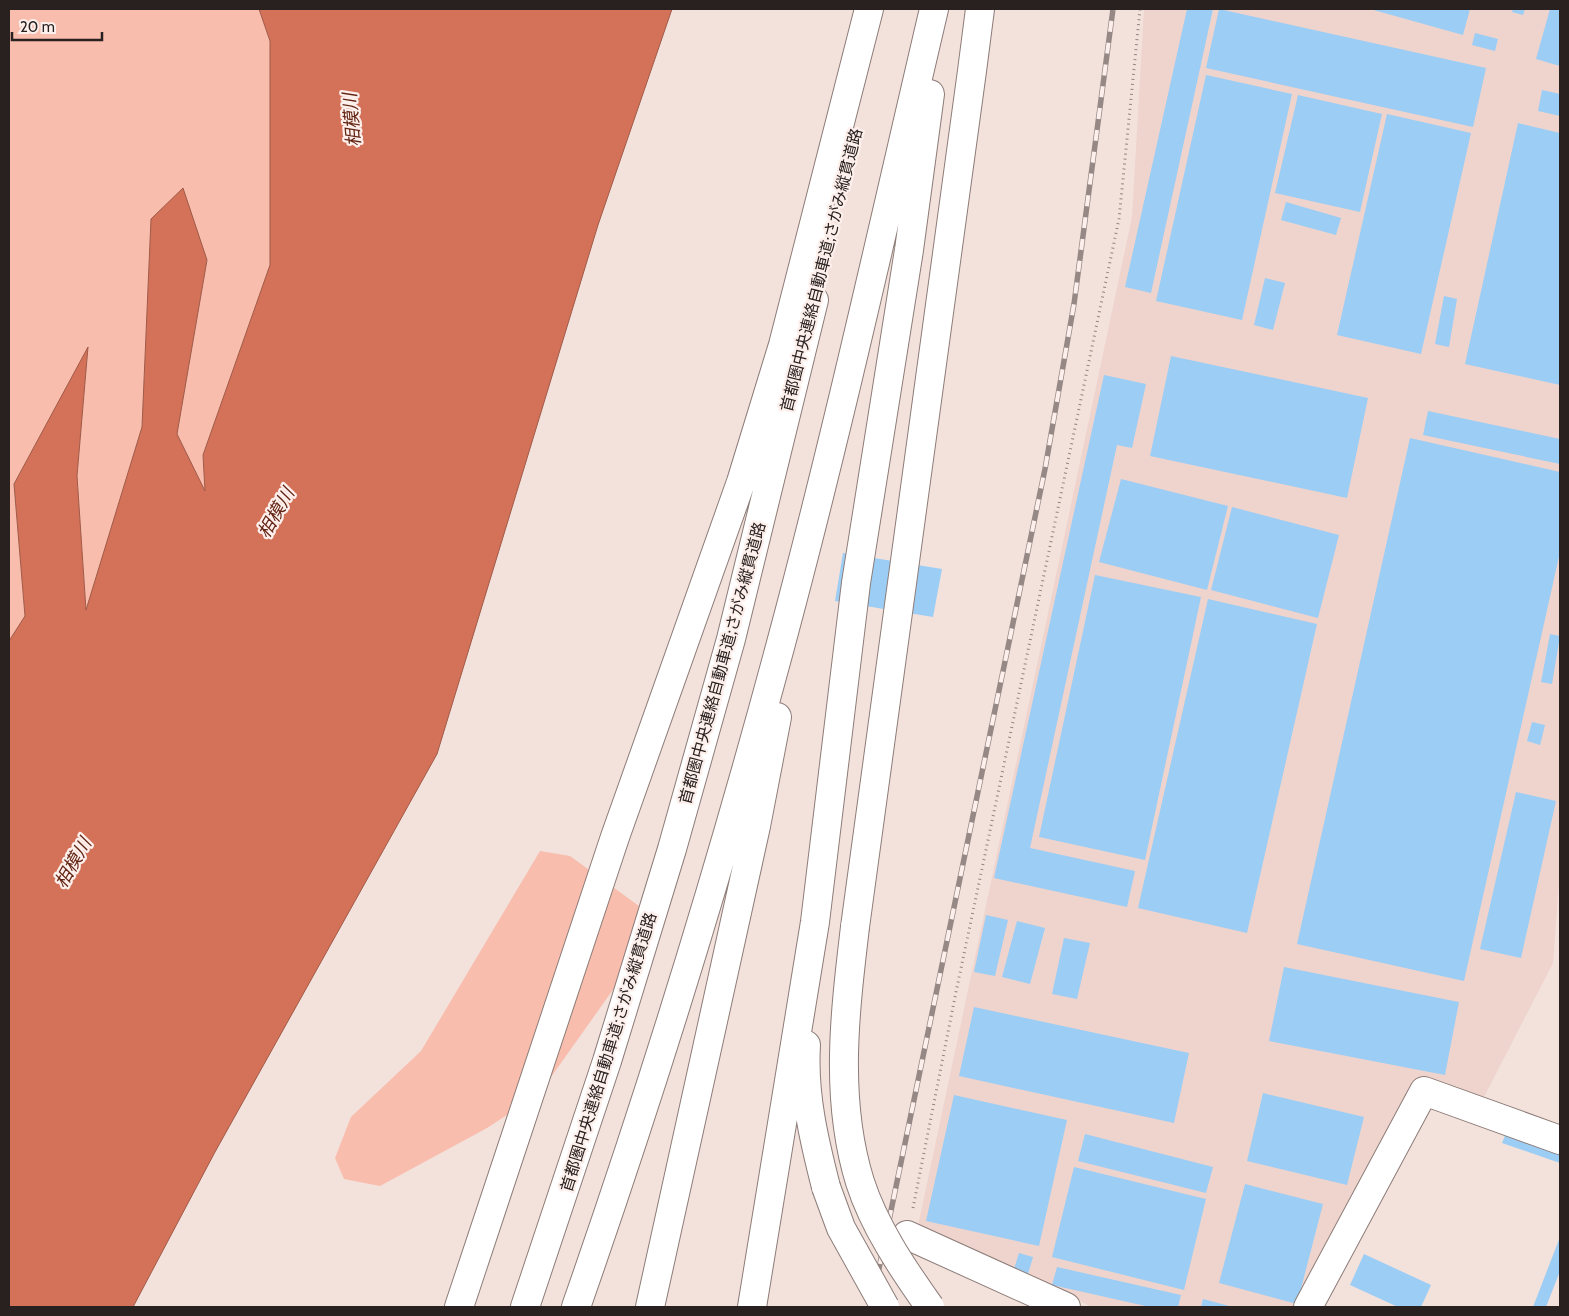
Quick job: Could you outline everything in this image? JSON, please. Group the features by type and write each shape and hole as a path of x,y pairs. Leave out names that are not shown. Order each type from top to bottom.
{"main road":[{"path":"459,1307 615,837 741,482 783,344 870,9"},
{"name":"首都圏中央連絡自動車道;さがみ縦貫道路","path":"525,1307 607,1060 669,858 731,638 884,9"},
{"path":"576,1307 653,1078 719,862 780,646 823,478 934,9"},
{"path":"752,1307 815,922 856,583 908,250 941,9"},
{"path":"930,1307 879,1226 860,1183 850,1146 844,1103 843,1057 845,1010 888,675 949,250 980,9"},
{"path":"650,1307 756,826 823,478"},
{"path":"815,922 806,1054 812,1133 826,1187 841,1228 885,1307"},
{"path":"1308,1307 1424,1091 1560,1140"},
{"path":"907,1235 1066,1307"}],"path":[{"path":"907,1235 958,982 1119,219 1140,9"}],"shaded area":[{"path":"9,9 259,9 270,41 270,265 203,455 205,492 177,434 207,260 151,219 142,427 86,611 77,476 88,349 14,484 25,616 9,641"},
{"path":"1144,9 1560,9 1560,870 1553,963 1483,1099 1414,1079 1296,1307 1092,1307 918,1226 1132,217"},
{"path":"540,851 570,856 661,922 539,1094 487,1128 380,1186 344,1179 335,1158 351,1117 421,1051"}],"water":[{"name":"相模川","path":"259,9 672,9 598,225 437,754 215,1152 133,1307 9,1307 9,641 25,616 14,484 88,347 77,476 86,610 142,427 151,219 183,188 207,260 177,434 205,491 203,455 270,265 270,41"}],"building":[{"path":"1187,9 1213,9 1151,293 1125,287"},
{"path":"1219,9 1486,68 1473,127 1206,68"},
{"path":"1370,9 1470,9 1463,35"},
{"path":"1513,9 1525,9 1523,15 1512,12"},
{"path":"1550,9 1560,9 1560,66 1536,59"},
{"path":"1475,33 1498,39 1495,51 1472,45"},
{"path":"1206,75 1292,94 1242,320 1156,301"},
{"path":"1542,90 1560,94 1560,116 1538,111"},
{"path":"1298,95 1382,114 1360,212 1275,193"},
{"path":"1387,114 1471,133 1421,354 1337,335"},
{"path":"1518,123 1560,133 1560,385 1465,364"},
{"path":"1286,202 1341,218 1336,235 1281,220"},
{"path":"1265,278 1285,283 1273,330 1254,325"},
{"path":"1444,296 1457,299 1449,347 1435,344"},
{"path":"1171,356 1368,398 1347,498 1150,456"},
{"path":"1104,375 1146,384 1132,448 1117,445 1030,848 1135,871 1127,907 994,878"},
{"path":"1428,411 1560,439 1560,464 1423,435"},
{"path":"1410,438 1560,472 1560,552 1464,981 1297,944"},
{"path":"1121,479 1228,506 1207,590 1099,562"},
{"path":"1232,507 1339,535 1318,618 1211,590"},
{"path":"843,553 942,569 933,617 835,601"},
{"path":"1095,575 1201,597 1145,860 1039,837"},
{"path":"1208,599 1317,624 1247,933 1138,908"},
{"path":"1550,634 1560,636 1552,684 1541,682"},
{"path":"1532,722 1545,725 1540,745 1527,741"},
{"path":"1516,792 1556,801 1521,958 1480,949"},
{"path":"986,915 1008,920 995,976 974,972"},
{"path":"1017,921 1045,928 1030,984 1002,977"},
{"path":"1064,938 1090,943 1077,999 1052,994"},
{"path":"1284,967 1459,1002 1445,1075 1269,1041"},
{"path":"974,1007 1189,1053 1174,1123 959,1076"},
{"path":"1263,1093 1364,1117 1347,1185 1247,1161"},
{"path":"954,1095 1067,1120 1039,1246 926,1221"},
{"path":"1506,1133 1560,1152 1560,1163 1502,1143"},
{"path":"1085,1134 1213,1167 1206,1193 1078,1161"},
{"path":"1074,1167 1206,1199 1184,1290 1052,1257"},
{"path":"1245,1184 1323,1204 1297,1304 1219,1283"},
{"path":"1560,1237 1560,1271 1546,1307 1533,1307"},
{"path":"1019,1253 1033,1257 1028,1274 1014,1269"},
{"path":"1364,1254 1431,1285 1421,1307 1398,1307 1350,1285"},
{"path":"1057,1267 1181,1295 1178,1307 1150,1307 1052,1285"},
{"path":"1203,1299 1233,1307 1201,1307"}],"railway":[{"path":"871,1307 1045,469 1074,304 1113,9"}]}
